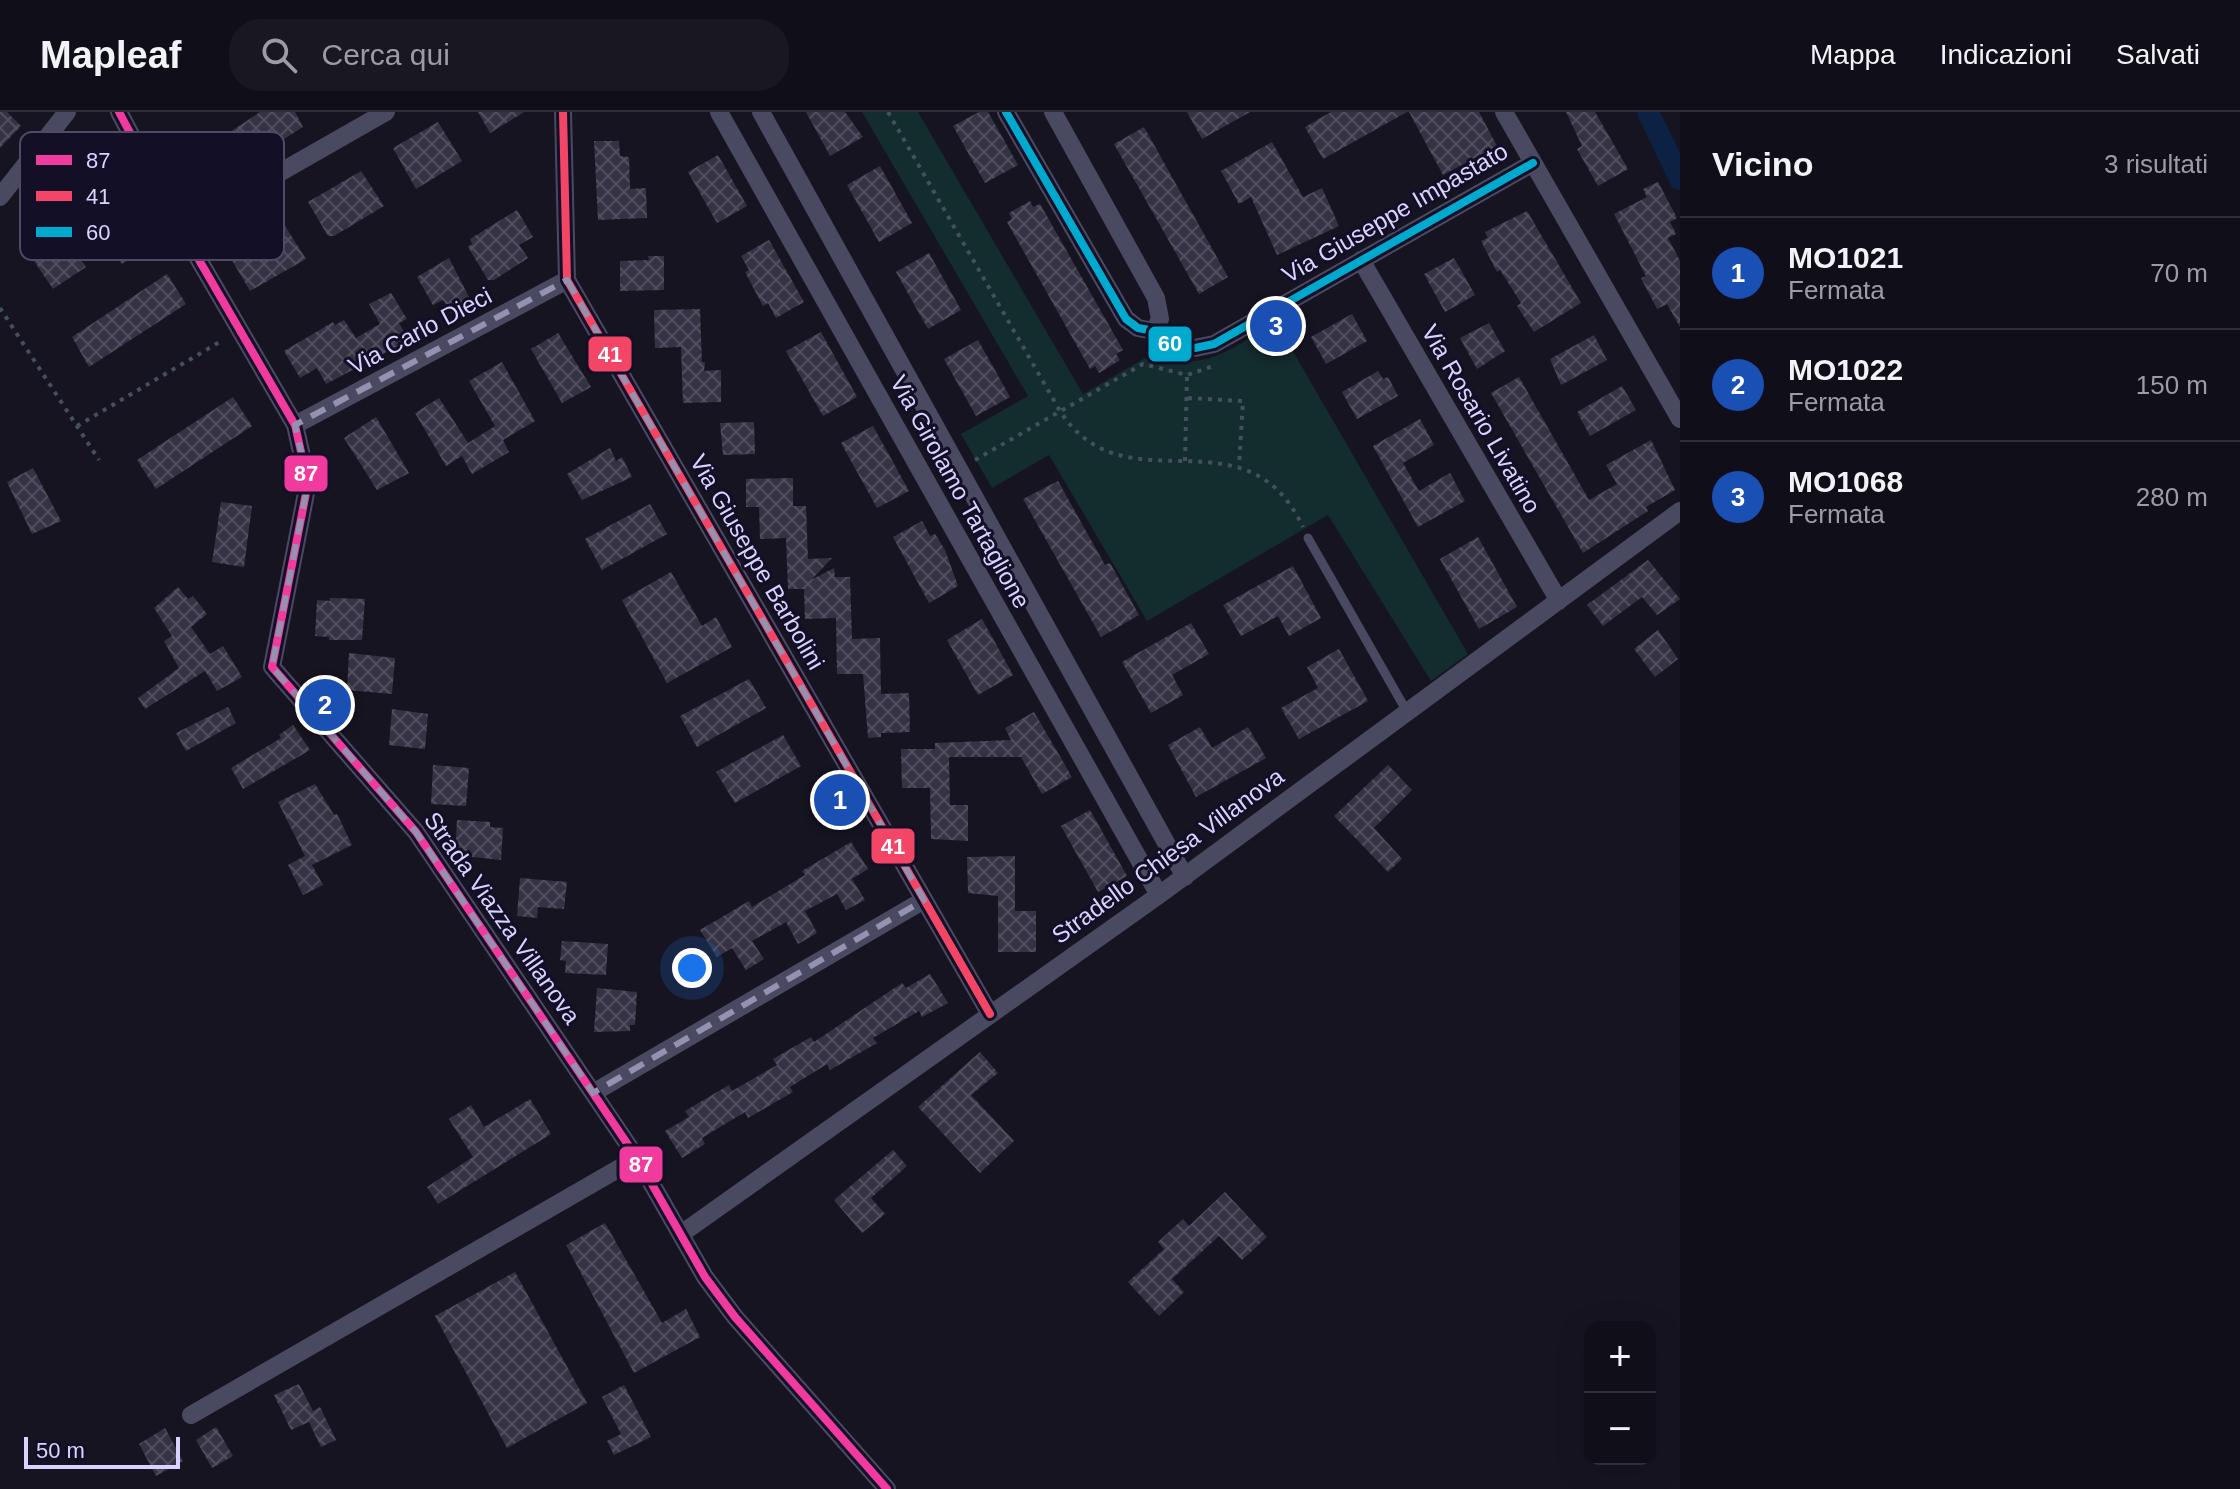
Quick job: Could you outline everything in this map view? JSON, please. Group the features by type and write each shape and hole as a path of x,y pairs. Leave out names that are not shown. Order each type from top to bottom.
{"street":[{"path":"51,132 67,112"},
{"name":"Strada Viazza Villanova","path":"119,112 130,132"},
{"path":"284,170 386,112"},
{"name":"Via Giuseppe Barbolini","path":"563,112 567,280 990,1014"},
{"name":"Via Girolamo Tartaglione","path":"719,112 1159,895"},
{"name":"Via Girolamo Tartaglione","path":"761,112 1185,877"},
{"name":"Via Giuseppe Impastato","path":"1006,112 1126,319 1138,328 1154,331 1172,345 1195,348 1214,344 1533,163"},
{"path":"1053,112 1156,298 1160,319 1154,331"},
{"path":"1504,112 1680,419"},
{"path":"0,197 20,172"},
{"name":"Strada Viazza Villanova","path":"199,260 295,425 308,483 272,667 416,832 637,1158 705,1277 735,1317 887,1489"},
{"name":"Via Rosario Livatino","path":"1361,260 1559,601"},
{"name":"Via Carlo Dieci","path":"295,425 567,280"},
{"name":"Stradello Chiesa Villanova","path":"681,1234 843,1123 990,1014 1185,877 1406,710 1680,511"},
{"path":"593,1093 924,900"},
{"path":"191,1415 637,1158"}],"lane":[{"path":"1308,538 1406,710"}],"path":[{"path":"888,112 1060,411 1079,436 1123,457 1239,466 1262,475 1277,488 1308,538"},
{"path":"0,308 99,460"},
{"path":"77,426 240,330"},
{"path":"959,470 1143,364 1187,375 1217,363"},
{"path":"1185,461 1187,375"},
{"path":"1188,398 1243,401 1239,466"}],"highlighted area":[{"path":"567,280 924,900 593,1093 416,832 272,667 308,483 295,425"}],"green space":[{"path":"862,112 918,112 1083,394 1152,354 1187,362 1203,360 1231,349 1276,322 1468,654 1431,681 1328,515 1147,621 1049,455 992,488 961,434 1028,396"}],"building":[{"path":"0,112 7,112 21,126 0,148"},
{"path":"260,112 295,112 303,127 284,139 284,132 230,132"},
{"path":"478,112 524,112 490,133"},
{"path":"806,112 845,112 863,137 830,156"},
{"path":"979,112 988,112 1018,165 985,183 953,126"},
{"path":"1187,112 1250,112 1202,139"},
{"path":"1331,112 1407,112 1323,159 1305,127"},
{"path":"1409,112 1479,112 1497,146 1443,175"},
{"path":"1566,112 1595,112 1628,169 1598,186 1577,149 1582,146"},
{"path":"438,122 462,161 416,189 393,148"},
{"path":"1144,127 1228,277 1199,294 1114,144"},
{"path":"594,141 619,141 620,156 629,157 630,189 646,188 647,218 598,220"},
{"path":"1272,142 1303,197 1322,188 1339,226 1277,255 1251,197 1239,204 1221,171"},
{"path":"718,155 747,206 717,223 688,172"},
{"path":"880,166 912,223 879,242 847,185"},
{"path":"361,171 384,206 334,236 328,236 308,202"},
{"path":"1658,182 1677,218 1670,222 1676,234 1668,238 1680,261 1680,327 1667,304 1657,309 1641,278 1646,276 1614,214 1647,197 1643,189"},
{"path":"1030,201 1033,207 1040,204 1123,350 1116,354 1120,360 1099,373 1095,366 1090,369 1007,222 1012,219 1009,213"},
{"path":"517,210 533,237 519,245 528,258 494,280 488,280 468,247 472,244 470,239"},
{"path":"1527,211 1581,303 1534,332 1517,306 1521,303 1500,270 1497,272 1481,241 1488,238 1485,232"},
{"path":"284,224 306,259 250,291 232,260 284,260"},
{"path":"769,240 804,302 776,318 768,303 763,306 745,272 749,270 741,256"},
{"path":"929,253 961,310 928,329 896,272"},
{"path":"648,256 664,256 664,290 620,291 620,261 649,260"},
{"path":"449,258 471,301 451,313 443,300 433,305 417,277"},
{"path":"1454,258 1475,295 1445,312 1424,274"},
{"path":"81,260 86,267 53,289 34,261"},
{"path":"167,274 186,304 89,367 72,337"},
{"path":"391,293 407,319 399,323 409,340 326,384 317,368 300,378 284,351 333,322 335,325 344,320 356,338 380,324 369,304"},
{"path":"700,309 704,371 721,370 721,402 683,403 681,347 655,348 654,310"},
{"path":"1352,314 1367,341 1326,364 1311,337"},
{"path":"1489,323 1505,351 1477,369 1460,338"},
{"path":"821,332 857,397 823,416 786,351"},
{"path":"558,333 591,387 562,403 531,349"},
{"path":"1594,335 1607,360 1561,385 1550,359"},
{"path":"978,340 1010,397 976,416 944,359"},
{"path":"502,362 535,421 503,440 509,452 472,474 462,456 446,466 415,413 439,398 468,443 495,426 469,381"},
{"path":"1378,371 1383,379 1388,377 1398,396 1357,419 1342,392"},
{"path":"1519,377 1589,500 1617,484 1606,465 1651,440 1675,490 1583,553 1491,393"},
{"path":"1622,386 1636,410 1590,436 1577,412"},
{"path":"233,397 252,426 156,489 137,460"},
{"path":"376,417 409,473 377,490 344,438"},
{"path":"1420,419 1434,445 1403,463 1419,491 1450,473 1465,501 1418,527 1373,446"},
{"path":"754,422 755,454 723,455 720,423"},
{"path":"873,426 909,491 877,508 841,443"},
{"path":"610,448 616,461 622,457 632,477 582,500 567,474"},
{"path":"33,468 61,521 32,534 7,482"},
{"path":"793,478 793,506 806,506 808,559 832,558 811,580 834,568 836,588 835,577 850,577 852,639 880,638 881,694 909,693 910,732 881,733 881,737 868,738 863,674 837,674 836,618 805,619 804,589 788,589 786,538 760,539 759,507 746,507 746,479"},
{"path":"1058,481 1105,565 1110,563 1139,615 1101,637 1023,499"},
{"path":"221,502 252,506 244,567 212,562"},
{"path":"650,504 667,534 602,570 585,539"},
{"path":"922,521 930,536 935,534 945,550 958,586 929,603 893,537"},
{"path":"1478,537 1517,607 1479,629 1440,559"},
{"path":"1648,560 1680,599 1657,615 1642,597 1603,626 1587,605"},
{"path":"1293,566 1321,618 1289,636 1278,616 1241,636 1223,605"},
{"path":"671,572 702,626 716,617 732,647 667,683 622,600"},
{"path":"178,587 188,599 193,596 207,614 191,627 210,654 223,646 242,677 217,691 205,671 145,709 138,698 179,668 164,641 172,636 154,608"},
{"path":"330,598 365,599 362,640 329,640 329,637 315,636 317,600 330,601"},
{"path":"982,619 1013,675 978,695 947,640"},
{"path":"1191,623 1209,654 1172,675 1183,695 1151,713 1122,662"},
{"path":"1658,630 1678,659 1655,677 1634,649"},
{"path":"1339,649 1368,701 1299,739 1281,708 1318,688 1307,667"},
{"path":"349,653 395,658 392,694 347,690"},
{"path":"749,679 766,708 697,747 680,716"},
{"path":"228,707 236,723 186,751 176,733"},
{"path":"392,709 428,714 425,749 389,745"},
{"path":"1034,712 1072,777 1042,794 1021,757 949,757 950,805 968,805 968,841 931,839 930,788 902,788 901,749 935,749 935,743 1011,740 1005,728"},
{"path":"293,725 310,750 243,789 231,768 281,738 279,735"},
{"path":"1200,727 1212,748 1248,727 1266,758 1196,797 1168,745"},
{"path":"783,735 801,766 735,803 716,772"},
{"path":"433,765 469,768 466,806 431,804"},
{"path":"1388,765 1412,790 1374,828 1402,859 1388,872 1334,816"},
{"path":"315,784 334,815 337,814 352,845 312,865 323,885 303,895 288,865 305,856 278,802"},
{"path":"1090,810 1127,876 1098,892 1061,826"},
{"path":"457,820 490,822 490,827 503,828 501,860 455,855"},
{"path":"851,842 868,869 852,879 865,900 846,910 837,894 805,911 817,933 798,944 786,922 752,941 764,959 746,970 732,948 717,957 700,930 749,901 752,907 805,875 802,871"},
{"path":"1015,856 1015,911 1036,911 1036,952 998,952 998,896 968,893 967,857"},
{"path":"520,878 567,882 564,909 538,907 537,918 517,916"},
{"path":"562,941 608,944 606,975 565,973 566,961 560,960"},
{"path":"930,974 948,1003 922,1017 919,1011 873,1038 877,1043 830,1070 827,1064 790,1087 793,1092 748,1118 745,1112 702,1138 705,1144 682,1158 665,1131 689,1117 685,1111 729,1085 732,1091 777,1065 773,1059 811,1037 814,1042 902,983 906,988"},
{"path":"597,988 637,992 635,1025 630,1025 630,1031 594,1032"},
{"path":"980,1052 998,1073 971,1095 1014,1141 980,1173 918,1107"},
{"path":"530,1099 551,1134 438,1204 427,1187 473,1157 449,1119 471,1105 484,1127"},
{"path":"893,1150 907,1166 871,1198 885,1214 862,1233 834,1200"},
{"path":"1225,1192 1267,1237 1242,1260 1219,1236 1172,1279 1184,1292 1159,1316 1128,1282 1164,1249 1158,1242 1183,1219 1189,1226"},
{"path":"605,1223 662,1323 686,1309 700,1337 634,1373 566,1245"},
{"path":"515,1272 587,1403 507,1448 435,1316"},
{"path":"299,1384 313,1411 320,1407 336,1440 321,1447 309,1422 291,1430 274,1395"},
{"path":"624,1385 651,1437 614,1455 607,1441 621,1434 602,1397"},
{"path":"216,1427 233,1456 212,1468 196,1440"},
{"path":"165,1428 183,1461 156,1476 139,1444"}],"waterway":[{"path":"1648,112 1680,179"}],"transit line":[{"name":"87","path":"119,112 130,132"},
{"name":"41","path":"563,112 567,280 990,1014"},
{"name":"60","path":"1006,112 1126,319 1138,328 1154,331 1172,345 1195,348 1214,344 1533,163"},
{"name":"87","path":"199,260 295,425 308,483 272,667 416,832 637,1158 705,1277 735,1317 887,1489"}],"place":[{"name":"MO1068","path":"1276,326"},
{"name":"MO1022","path":"325,705"},
{"name":"MO1021","path":"840,800"}]}
